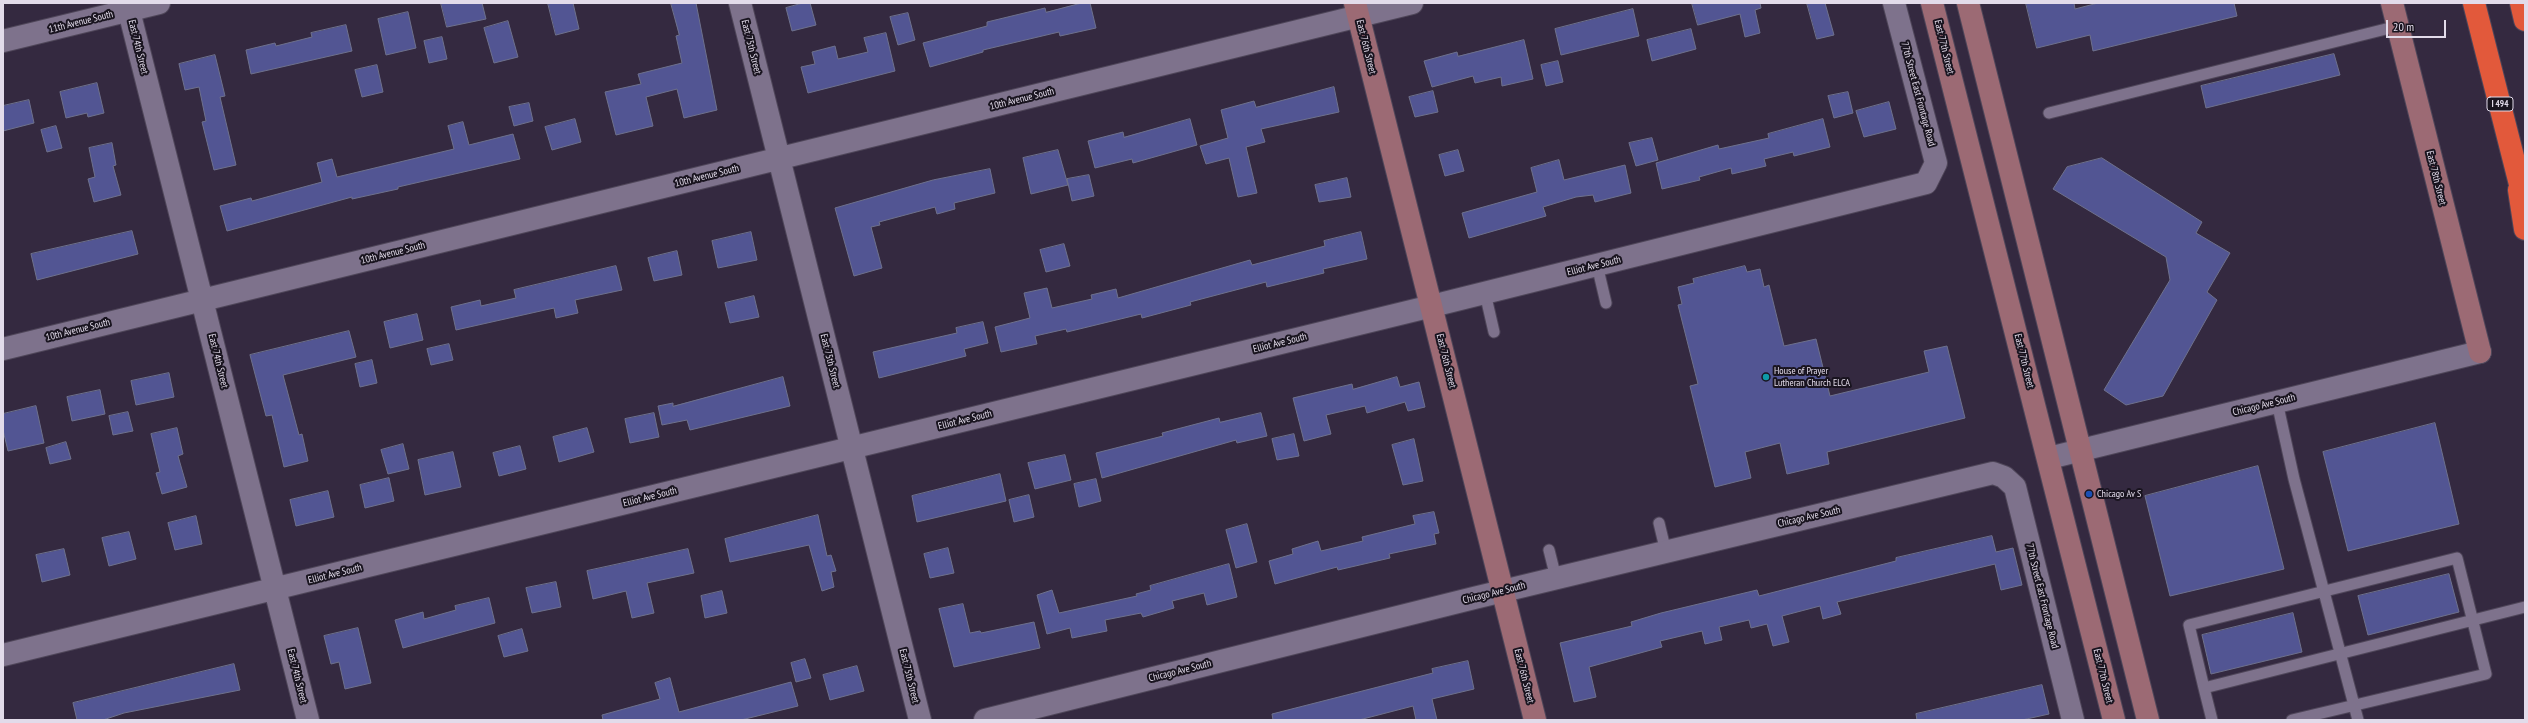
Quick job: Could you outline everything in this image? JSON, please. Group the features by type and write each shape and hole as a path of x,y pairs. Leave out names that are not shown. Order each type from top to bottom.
{"highway":[{"name":"I 494","path":"2474,3 2525,204"},
{"path":"2521,3 2525,20"},
{"path":"2517,171 2525,229"}],"street":[{"name":"11th Avenue South","path":"3,41 128,7 160,3"},
{"name":"East 75th Street","path":"740,3 920,720"},
{"name":"10th Avenue South","path":"3,349 778,158 1357,10 1412,3"},
{"name":"77th Street East Frontage Road","path":"1894,3 1936,163 1926,183"},
{"name":"East 77th Street","path":"1932,3 2049,458 2114,720"},
{"path":"1968,3 2148,720"},
{"name":"East 78th Street","path":"2392,3 2480,352"},
{"name":"East 74th Street","path":"128,7 308,720"},
{"name":"East 76th Street","path":"1357,10 1535,720"},
{"name":"Elliot Ave South","path":"3,655 1485,293 1926,183"},
{"name":"Chicago Ave South","path":"2049,458 2480,352"},
{"name":"Chicago Ave South","path":"985,720 1556,578 1993,473 2004,477"},
{"name":"77th Street East Frontage Road","path":"2004,477 2015,487 2073,720"}],"lane":[{"path":"2049,113 2398,26"},
{"path":"1597,265 1606,303"},
{"path":"1485,293 1494,332"},
{"path":"2277,402 2324,592 2358,720"},
{"path":"1659,523 1666,552"},
{"path":"1549,550 1556,578"},
{"path":"2212,720 2189,625 2457,558 2474,620 2486,674 2292,720"},
{"path":"2204,688 2525,607"}],"building":[{"path":"441,3 482,3 486,19 447,27"},
{"path":"548,3 573,3 579,29 556,35"},
{"path":"671,3 696,3 717,110 684,118 677,89 646,97 653,126 616,135 605,92 641,84 638,74 682,63 676,36 679,35"},
{"path":"803,3 810,3 816,25 792,31 786,8"},
{"path":"1082,3 1090,3 1096,28 1060,36 1059,32 983,50 983,52 930,67 923,43 987,26 987,22 1045,8 1046,12"},
{"path":"1692,3 1760,3 1761,8 1755,10 1760,33 1745,37 1740,14 1698,25"},
{"path":"1807,3 1825,3 1834,35 1817,39"},
{"path":"2026,3 2074,3 2075,9 2098,3 2234,3 2237,16 2093,51 2090,35 2037,48"},
{"path":"1633,9 1639,36 1561,55 1555,29"},
{"path":"408,12 416,48 386,55 378,19"},
{"path":"908,13 915,40 898,45 890,17"},
{"path":"508,21 518,57 494,63 484,28"},
{"path":"346,25 352,51 251,74 246,50 275,43 276,46 312,37 311,33"},
{"path":"1691,29 1696,49 1652,61 1647,40"},
{"path":"886,33 895,71 808,93 801,67 815,64 812,52 835,46 838,59 868,52 864,38"},
{"path":"442,37 447,59 429,63 424,41"},
{"path":"1524,40 1533,79 1502,86 1501,77 1475,83 1473,76 1432,87 1424,61 1457,52 1458,56"},
{"path":"2334,54 2340,75 2206,108 2201,86"},
{"path":"215,55 225,96 220,97 236,165 214,170 202,122 206,121 199,87 185,90 179,64"},
{"path":"1558,61 1563,82 1546,86 1541,65"},
{"path":"377,65 383,92 362,97 355,70"},
{"path":"97,83 104,113 88,117 87,113 66,118 60,92"},
{"path":"1334,87 1339,112 1261,129 1265,142 1246,147 1257,193 1238,197 1229,158 1206,164 1200,146 1228,138 1221,110 1254,101 1256,107"},
{"path":"1433,91 1438,112 1415,117 1409,97"},
{"path":"1848,92 1853,113 1834,118 1828,96"},
{"path":"29,100 34,123 3,131 3,106"},
{"path":"1889,102 1896,129 1864,137 1856,111"},
{"path":"529,103 533,121 514,126 509,107"},
{"path":"575,119 581,142 552,150 545,127"},
{"path":"1190,119 1197,145 1133,163 1132,159 1095,168 1088,141 1123,132 1124,137"},
{"path":"1823,119 1830,147 1794,156 1793,152 1764,159 1766,166 1732,174 1731,168 1699,177 1700,180 1662,189 1656,163 1718,145 1719,149 1769,138 1768,134"},
{"path":"463,122 469,145 513,134 520,159 398,187 398,189 352,199 352,197 227,231 220,206 251,198 252,201 322,182 317,163 332,159 337,177 454,149 448,126"},
{"path":"56,126 62,148 47,152 41,130"},
{"path":"1652,138 1658,160 1636,166 1629,143"},
{"path":"112,143 116,165 113,166 121,195 94,202 88,179 95,177 89,148"},
{"path":"1058,150 1068,185 1031,194 1023,158"},
{"path":"1458,150 1464,171 1445,176 1439,155"},
{"path":"2102,158 2202,222 2196,233 2230,253 2207,292 2217,300 2163,396 2126,405 2104,390 2170,280 2166,257 2053,189 2067,167"},
{"path":"1559,160 1564,180 1625,165 1631,193 1595,202 1593,195 1576,197 1543,207 1546,216 1469,238 1462,213 1537,192 1531,168"},
{"path":"990,169 995,193 954,203 955,209 937,214 935,207 879,222 880,225 871,227 882,268 854,276 835,208 933,180"},
{"path":"1089,175 1094,196 1072,201 1067,179"},
{"path":"1347,178 1351,197 1319,202 1315,185"},
{"path":"132,231 138,254 37,280 31,254"},
{"path":"751,232 757,260 718,268 712,241"},
{"path":"1361,232 1367,259 1323,269 1324,273 1267,287 1266,282 1190,302 1191,305 1142,318 1141,314 1067,332 1066,329 1035,336 1037,344 1001,352 995,327 1030,318 1024,293 1047,288 1052,308 1092,299 1091,295 1116,289 1118,298 1250,260 1252,265 1325,246 1324,241"},
{"path":"1064,244 1070,266 1046,272 1040,250"},
{"path":"677,251 682,275 654,281 648,258"},
{"path":"616,266 622,290 575,300 578,313 556,318 554,308 456,330 451,307 480,300 481,306 516,298 514,290"},
{"name":"House of Prayer Lutheran Church ELCA","path":"1745,266 1747,272 1760,269 1764,287 1769,285 1784,346 1816,339 1830,396 1929,372 1924,351 1947,346 1965,418 1827,452 1829,464 1787,474 1780,443 1745,452 1751,478 1715,487 1690,386 1698,384 1678,305 1682,304 1678,287 1694,283 1693,279"},
{"path":"754,296 759,317 730,323 725,303"},
{"path":"417,314 423,340 390,348 384,322"},
{"path":"983,322 988,343 964,349 966,356 879,378 873,352 957,333 956,328"},
{"path":"349,331 356,357 283,375 299,435 302,434 308,461 284,467 272,415 266,416 250,355"},
{"path":"449,344 453,360 431,365 427,349"},
{"path":"372,360 377,383 360,387 355,364"},
{"path":"169,373 174,397 136,405 131,381"},
{"path":"783,377 790,406 690,430 687,420 662,425 658,406 673,403 673,406"},
{"path":"1397,377 1400,387 1419,382 1425,407 1408,411 1405,402 1367,413 1365,406 1326,415 1331,434 1304,441 1293,398 1352,384 1353,389"},
{"path":"100,390 105,414 72,421 67,397"},
{"path":"36,406 44,443 8,451 3,430 3,414"},
{"path":"128,412 133,431 113,435 109,416"},
{"path":"654,413 659,437 630,443 625,419"},
{"path":"1261,413 1267,436 1237,443 1236,440 1102,478 1096,453 1163,436 1162,433 1219,418 1220,422"},
{"path":"2435,423 2459,524 2348,551 2323,452"},
{"path":"177,428 183,454 178,456 187,487 162,494 156,473 160,472 151,434"},
{"path":"587,428 594,452 559,462 553,437"},
{"path":"1294,434 1299,456 1277,460 1272,439"},
{"path":"1414,439 1423,481 1403,485 1392,445"},
{"path":"66,442 71,459 50,464 46,448"},
{"path":"403,444 409,469 388,474 381,450"},
{"path":"520,446 526,469 499,476 493,453"},
{"path":"453,452 461,487 425,495 418,460"},
{"path":"1065,455 1071,480 1035,489 1028,463"},
{"path":"2258,466 2284,569 2170,596 2145,496"},
{"path":"1000,474 1006,501 917,522 912,496"},
{"path":"389,478 394,501 365,508 360,485"},
{"path":"1096,479 1101,501 1079,507 1074,484"},
{"path":"328,491 334,517 296,526 290,500"},
{"path":"1029,495 1034,517 1014,522 1009,500"},
{"path":"1434,512 1439,533 1434,534 1436,544 1389,554 1390,558 1338,570 1337,567 1275,584 1269,561 1293,554 1292,549 1318,541 1321,551 1363,541 1362,537 1415,524 1413,516"},
{"path":"818,515 827,556 831,555 836,571 831,572 834,587 822,591 809,545 730,562 725,539"},
{"path":"196,516 202,544 175,550 168,523"},
{"path":"1247,524 1257,562 1236,568 1226,530"},
{"path":"129,532 136,559 109,566 102,538"},
{"path":"1992,536 1996,552 2013,548 2022,585 2001,590 1995,564 1837,602 1841,614 1823,619 1820,606 1782,616 1789,642 1773,646 1767,624 1751,628 1749,620 1719,627 1722,640 1705,644 1702,631 1660,641 1662,647 1589,667 1596,697 1574,702 1560,643 1632,626 1631,622 1661,613 1757,590 1759,596 1896,561 1896,558"},
{"path":"948,548 954,573 930,578 924,554"},
{"path":"64,549 70,575 42,582 36,555"},
{"path":"688,549 694,573 647,583 654,613 632,618 626,591 593,599 587,571"},
{"path":"1229,564 1237,597 1207,605 1204,593 1172,601 1174,608 1143,617 1141,613 1105,620 1107,631 1072,638 1070,628 1047,634 1037,595 1052,590 1059,613 1137,596 1136,594 1151,590 1150,586"},
{"path":"2449,574 2459,612 2368,635 2358,596"},
{"path":"556,582 561,607 532,613 526,588"},
{"path":"722,591 727,613 705,618 701,596"},
{"path":"489,598 495,623 403,648 395,620 423,612 424,619 456,610 455,606"},
{"path":"963,604 970,633 980,631 981,633 1034,622 1040,648 954,667 939,609"},
{"path":"2293,613 2302,652 2211,674 2202,635"},
{"path":"358,628 371,683 345,689 339,662 331,664 324,636"},
{"path":"522,629 528,651 504,657 498,636"},
{"path":"805,659 811,678 796,682 791,663"},
{"path":"1468,661 1474,689 1432,699 1437,720 1416,720 1413,706 1359,720 1273,720 1272,714 1433,673 1432,669"},
{"path":"234,664 240,690 124,713 103,720 77,720 73,703"},
{"path":"857,666 864,691 830,700 823,675"},
{"path":"670,678 679,712 791,682 798,706 741,720 603,720 602,715 660,699 655,683"},
{"path":"2042,685 2049,714 2022,720 1917,720 1916,714"}],"place":[{"name":"House of Prayer Lutheran Church ELCA","path":"1766,377"},
{"name":"Chicago Av S","path":"2089,494"}]}
